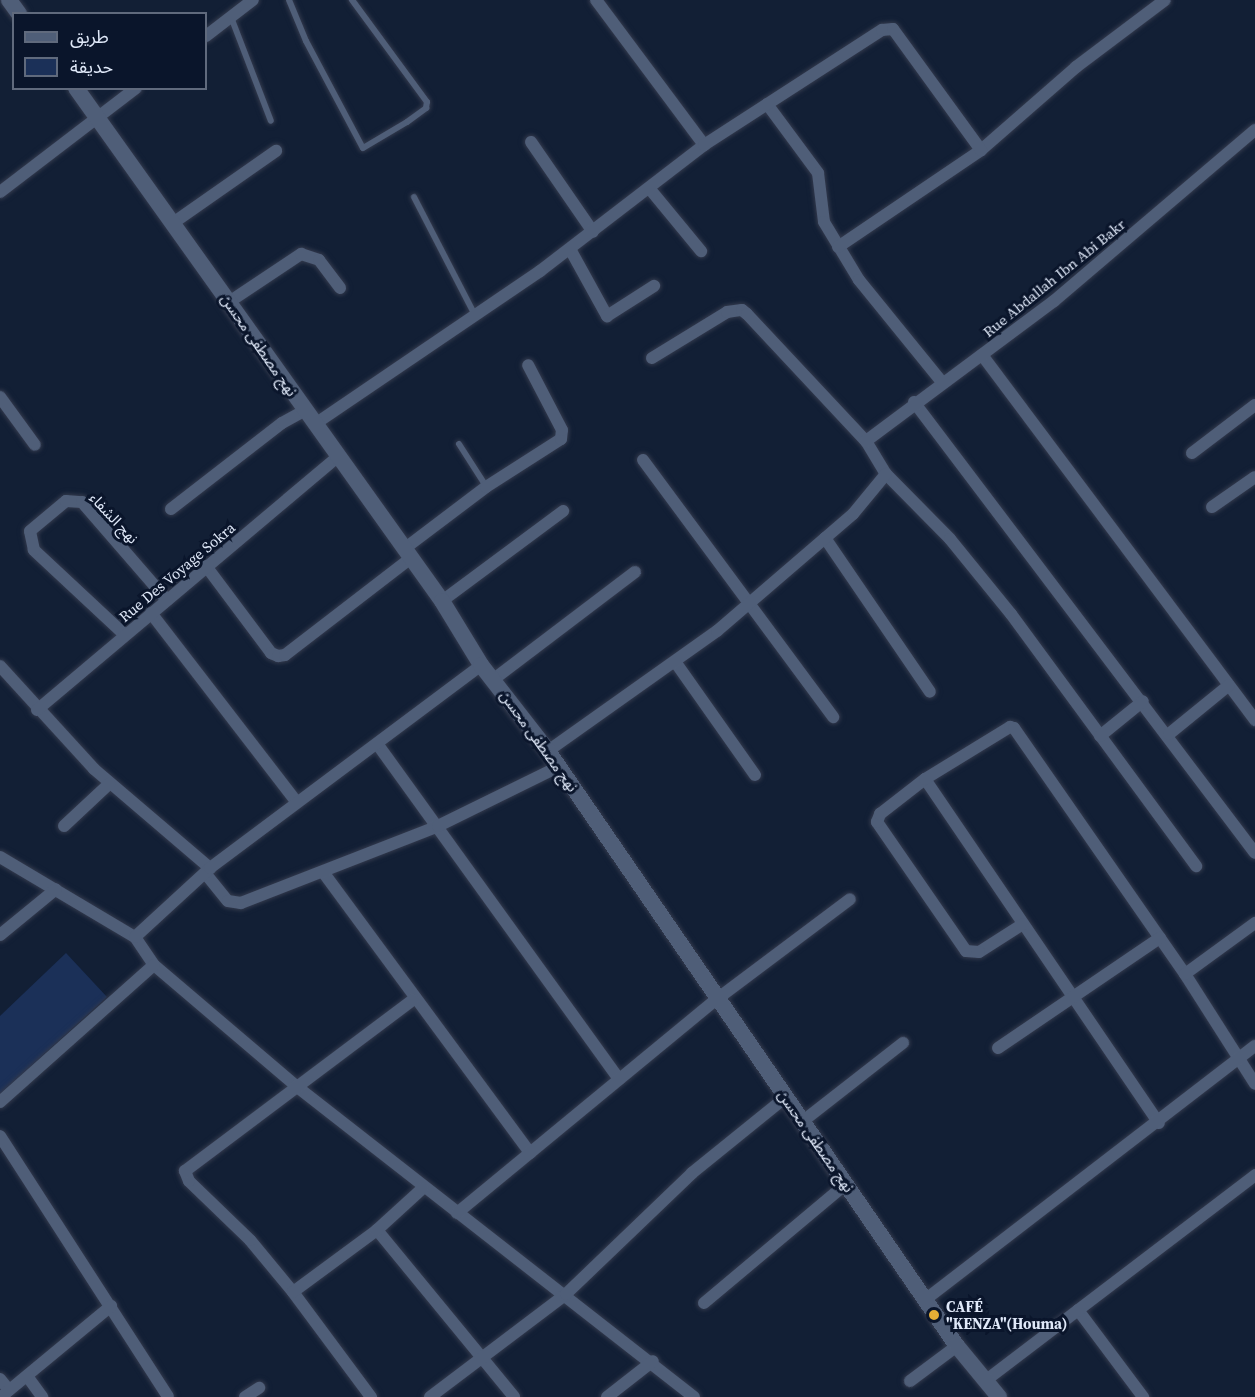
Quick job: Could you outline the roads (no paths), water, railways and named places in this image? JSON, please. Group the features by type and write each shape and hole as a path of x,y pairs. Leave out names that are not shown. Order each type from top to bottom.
{"main road":[{"name":"نهج مصطفى محسن","path":"78,90 99,116 337,457 442,601 481,665 548,751 957,1346 999,1397"}],"street":[{"path":"207,35 254,0"},
{"path":"596,0 704,145"},
{"path":"838,247 981,150 1076,67 1165,0"},
{"path":"315,424 570,249 704,145 882,30 893,29 981,150"},
{"path":"0,192 133,90"},
{"path":"767,104 819,172 822,215 838,247 884,313 942,382"},
{"name":"Rue Abdallah Ibn Abi Bakr","path":"866,441 914,402 1054,301 1255,130"},
{"path":"531,142 593,232"},
{"path":"174,223 276,151"},
{"path":"649,188 701,251"},
{"path":"570,249 607,316 654,286"},
{"path":"229,302 302,254 319,260 340,288"},
{"path":"652,358 701,325 727,312 741,310 866,441 886,474 950,539 1011,614 1196,866"},
{"path":"982,355 1255,720"},
{"path":"206,566 271,653 278,656 285,655 486,487 563,435 528,365"},
{"path":"0,397 35,445"},
{"path":"914,402 1169,734 1255,853"},
{"path":"1192,453 1255,405"},
{"path":"171,509 273,429 305,410"},
{"name":"Rue Des Voyage Sokra","path":"37,710 337,457"},
{"path":"643,460 833,717"},
{"path":"548,751 676,663 853,514 886,474"},
{"path":"1212,507 1255,477"},
{"name":"نهج الشفاء","path":"125,635 34,550 30,531 66,501 82,502 167,600"},
{"path":"442,601 563,511"},
{"path":"825,538 930,692"},
{"path":"494,679 635,572"},
{"path":"152,613 296,801"},
{"path":"676,663 755,776"},
{"path":"135,937 207,871 296,801 378,745 481,665"},
{"path":"0,666 37,710 109,784 207,871 235,904 438,826 558,767"},
{"path":"1169,734 1229,685"},
{"path":"1100,736 1143,701"},
{"path":"1023,924 979,952 966,951 878,822 880,814 925,779 1005,728 1014,728 1185,974 1255,1084"},
{"path":"378,745 619,1079"},
{"path":"925,779 1023,924 1076,997 1159,1123"},
{"path":"64,826 109,784"},
{"path":"0,857 135,937 154,965 296,1086 423,1188 652,1361 694,1397"},
{"path":"323,872 413,1000 530,1154"},
{"path":"0,935 57,889"},
{"path":"457,1213 717,999 850,899"},
{"path":"1185,974 1255,923"},
{"path":"998,1048 1160,938"},
{"path":"0,1102 154,965"},
{"path":"371,1397 293,1292 250,1240 189,1181 185,1171 413,1000"},
{"path":"803,1121 903,1042"},
{"path":"926,1299 1159,1123 1255,1046"},
{"path":"430,1397 566,1294 692,1173 786,1097"},
{"path":"0,1136 168,1397"},
{"path":"985,1381 1255,1175"},
{"path":"704,1303 846,1184"},
{"path":"293,1292 376,1230 423,1188"},
{"path":"376,1230 479,1359 514,1397"},
{"path":"0,1379 5,1394 111,1306"},
{"path":"1078,1310 1143,1397"},
{"path":"910,1382 957,1346"},
{"path":"607,1397 652,1361"},
{"path":"27,1376 42,1397"},
{"path":"245,1397 259,1388"}],"lane":[{"path":"289,0 306,41 363,147 407,122 426,108 427,102 352,0"},
{"path":"231,17 271,121"},
{"path":"414,197 475,316"},
{"path":"459,444 486,487"}],"place":[{"name":"CAFÉ \"KENZA\"(Houma)","path":"934,1315"}]}
